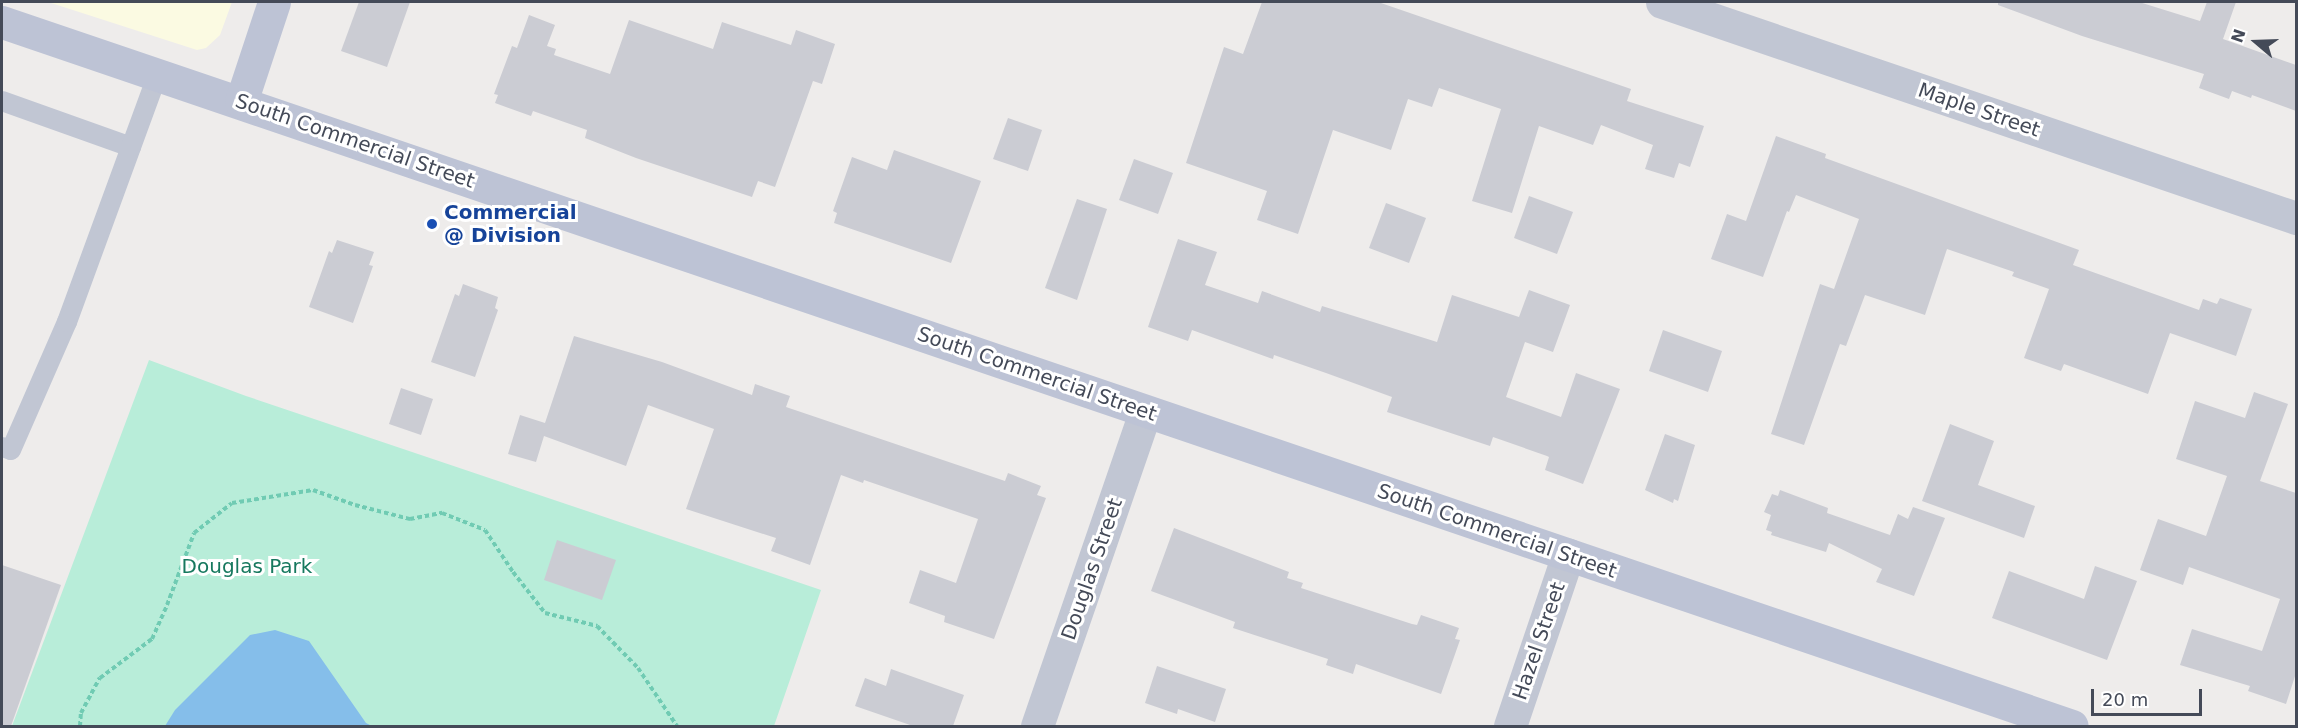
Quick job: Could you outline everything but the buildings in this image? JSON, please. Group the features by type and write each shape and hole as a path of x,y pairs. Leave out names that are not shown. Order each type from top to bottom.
{"main road":[{"path":"241,102 274,2"},
{"name":"South Commercial Street","path":"2,22 1568,555 2060,725"}],"street":[{"name":"Maple Street","path":"1662,2 2296,218"},
{"name":"Douglas Street","path":"1037,726 1145,412"},
{"name":"Hazel Street","path":"1510,726 1568,555"}],"lane":[{"path":"2,447 11,450 67,322 158,74"},
{"path":"2,101 131,147"}],"path":[{"path":"80,726 81,713 99,678 152,639 194,533 232,503 312,490 355,505 410,519 442,513 486,530 513,572 545,613 597,626 638,668 677,726"}],"shaded area":[{"path":"48,2 232,2 220,35 206,48 197,50"}],"green space":[{"name":"Douglas Park","path":"149,360 246,396 821,590 774,726 12,726"}],"water":[{"path":"275,630 309,641 366,723 372,726 165,726 175,710 250,635"}],"place":[{"name":"Commercial @ Division","path":"432,224"}]}
